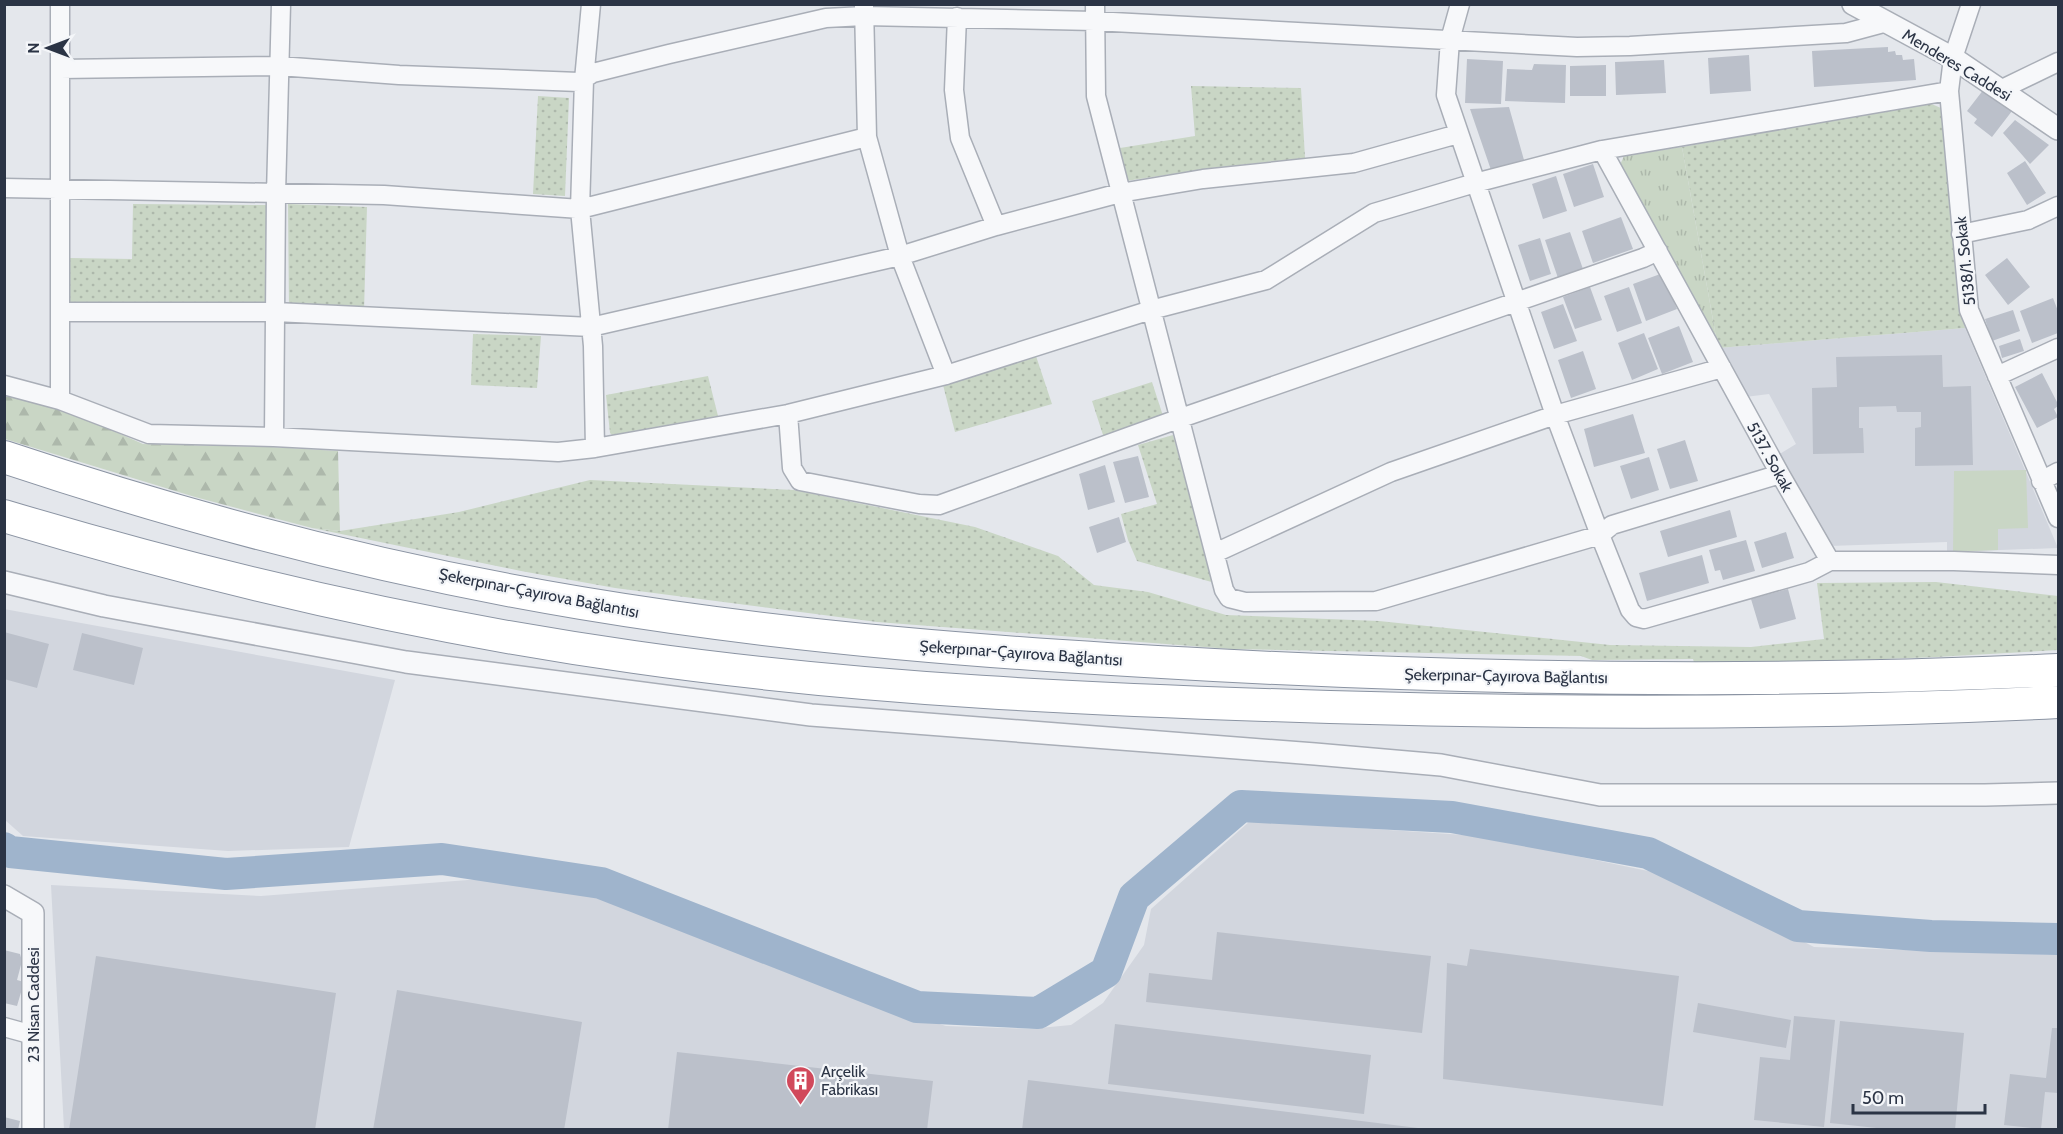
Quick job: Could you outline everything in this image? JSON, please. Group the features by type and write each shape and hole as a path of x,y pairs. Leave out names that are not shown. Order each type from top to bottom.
{"highway":[{"name":"Şekerpınar-Çayırova Bağlantısı","path":"4,457 184,512 420,571 598,606 866,641 1315,671 1514,676 1790,679 2058,670"},
{"name":"Şekerpınar-Çayırova Bağlantısı","path":"4,516 148,558 256,586 422,622 633,657 873,685 1202,703 1550,712 1972,707 2058,702"}],"street":[{"path":"60,4 60,400"},
{"path":"274,437 276,194 281,4"},
{"path":"591,4 580,209 588,273 595,448"},
{"path":"1460,4 1450,40 1446,95 1555,415 1592,516 1606,530 1630,610 1636,617 1644,619 1809,572 1830,561 1954,561 2058,565"},
{"name":"Menderes Caddesi","path":"1853,4 1953,58 2058,129"},
{"name":"5138/1. Sokak","path":"1971,4 1953,58 1948,91 1969,310 2058,518"},
{"path":"60,69 279,66 399,75 586,83 826,18 864,10 957,17 1095,13 1450,40 1577,47 1846,33 1887,22"},
{"path":"864,10 867,137 900,256 946,375"},
{"path":"1095,13 1096,96 1178,419 1224,590 1229,598 1237,602 1376,601 1780,474"},
{"path":"957,17 954,90 960,138 996,226"},
{"path":"2000,90 2058,62"},
{"path":"4,385 60,400 149,434 274,437 558,452 595,448 788,414 946,375 1150,310 1266,280 1374,213 1475,183 1602,150 1948,91"},
{"path":"61,312 275,312 591,327 900,256 996,226 1120,193 1203,178 1354,163 1458,134"},
{"path":"4,188 384,195 580,209 867,137"},
{"name":"5137. Sokak","path":"1602,150 1830,561"},
{"path":"1961,234 2028,220 2058,206"},
{"path":"788,414 792,468 800,481 939,506 1178,419 1658,251"},
{"path":"1997,376 2058,348"},
{"path":"1215,553 1391,472 1555,415 1722,368"},
{"path":"2041,481 2058,472"},
{"path":"4,582 104,606 406,662 811,715 1442,765 1600,795 2058,793"},
{"name":"23 Nisan Caddesi","path":"4,896 33,913 33,1130"},
{"path":"4,1027 33,1035"}],"shaded area":[{"path":"1965,328 2058,548 1947,552 1947,542 1829,546 1778,455 1796,444 1769,394 1745,397 1718,348"},
{"path":"4,609 395,680 349,847 228,851 23,836 5,820"},
{"path":"1250,821 1480,836 1677,877 1814,947 2058,955 2058,1129 64,1129 51,885 261,896 481,879 643,902 865,1002 946,1026 1029,1029 1071,1025 1103,1003 1144,945 1151,909"}],"green space":[{"path":"1191,86 1301,88 1305,158 1211,168 1126,181 1120,148 1195,136"},
{"path":"538,96 569,98 565,196 533,194"},
{"path":"1929,103 1941,108 1965,328 1718,348 1682,147"},
{"path":"1682,147 1718,348 1619,167 1624,156"},
{"path":"133,204 269,205 267,306 68,303 69,258 132,259"},
{"path":"288,204 367,207 364,311 289,309"},
{"path":"473,334 541,336 537,388 471,385"},
{"path":"1034,350 1052,404 955,432 942,381"},
{"path":"708,376 718,416 612,435 610,433 606,395"},
{"path":"1152,382 1164,419 1104,438 1092,401"},
{"path":"4,396 55,405 143,444 338,451 340,531 312,528 195,497 5,439"},
{"path":"1173,435 1215,583 1137,561 1128,540 1121,514 1157,504 1138,445"},
{"path":"2026,470 2028,528 1998,529 1998,550 1953,552 1954,471"},
{"path":"590,480 794,490 975,527 1058,556 1094,585 1148,592 1226,615 1379,621 1610,645 1751,647 1824,639 1817,583 1936,582 2058,596 2058,650 1695,666 1693,659 1592,660 1581,656 1231,649 877,622 615,588 312,528 340,531 459,512"}],"building":[{"path":"1888,47 1888,52 1895,51 1896,55 1902,55 1903,60 1914,59 1916,80 1814,87 1812,51"},
{"path":"1749,55 1751,91 1710,94 1708,58"},
{"path":"1467,59 1503,61 1501,104 1465,103"},
{"path":"1664,60 1666,93 1616,95 1615,62"},
{"path":"1534,64 1566,65 1565,103 1505,101 1507,69 1532,70"},
{"path":"1606,65 1606,96 1570,96 1570,66"},
{"path":"1984,89 2012,111 1992,137 1974,123 1977,119 1967,111"},
{"path":"1509,107 1524,160 1491,170 1470,109"},
{"path":"2015,120 2049,145 2030,164 2003,133"},
{"path":"2025,161 2046,193 2027,205 2007,173"},
{"path":"1593,164 1604,197 1574,207 1563,174"},
{"path":"1556,176 1567,211 1543,219 1532,184"},
{"path":"1621,217 1633,249 1593,263 1582,231"},
{"path":"1570,232 1583,269 1558,278 1545,240"},
{"path":"1540,238 1551,274 1530,281 1518,245"},
{"path":"2007,258 2030,287 2008,305 1985,275"},
{"path":"1663,273 1677,309 1646,321 1633,284"},
{"path":"1590,287 1602,320 1575,329 1563,297"},
{"path":"1629,287 1642,323 1617,332 1604,296"},
{"path":"2053,298 2058,311 2058,333 2032,343 2020,311"},
{"path":"1563,304 1577,341 1554,349 1541,312"},
{"path":"2013,310 2020,331 1992,341 1985,319"},
{"path":"1679,326 1693,362 1662,374 1648,338"},
{"path":"1644,333 1658,369 1632,380 1618,343"},
{"path":"2020,339 2024,351 2002,358 1999,346"},
{"path":"1583,351 1596,389 1571,398 1558,360"},
{"path":"1942,355 1943,387 1971,386 1973,465 1915,466 1915,428 1921,427 1921,412 1897,412 1896,406 1859,407 1859,428 1863,428 1864,453 1813,454 1812,388 1837,387 1836,357"},
{"path":"2042,373 2058,404 2054,409 2058,417 2037,428 2015,387"},
{"path":"1633,414 1645,453 1594,467 1584,429"},
{"path":"1685,440 1698,481 1670,489 1657,449"},
{"path":"1138,456 1149,497 1125,503 1113,462"},
{"path":"1649,457 1659,490 1631,499 1620,466"},
{"path":"1105,465 1115,502 1088,510 1079,474"},
{"path":"1730,510 1737,537 1668,557 1660,531"},
{"path":"1119,517 1126,542 1097,553 1089,527"},
{"path":"1786,532 1794,558 1762,568 1754,542"},
{"path":"1746,540 1755,571 1723,580 1720,570 1715,571 1709,550"},
{"path":"1702,555 1709,583 1647,601 1639,573"},
{"path":"1788,589 1796,619 1760,629 1751,599"},
{"path":"4,632 49,644 37,688 4,679"},
{"path":"82,633 143,648 134,685 73,670"},
{"path":"1217,932 1431,956 1422,1033 1146,1002 1149,973 1212,980"},
{"path":"1470,949 1679,976 1663,1106 1443,1079 1447,963 1467,966"},
{"path":"4,950 20,954 22,961 17,980 24,982 17,1006 4,1003"},
{"path":"96,956 336,993 315,1130 69,1130"},
{"path":"397,990 582,1022 564,1130 373,1130"},
{"path":"1698,1003 1791,1020 1786,1048 1693,1032"},
{"path":"1794,1016 1835,1020 1824,1127 1754,1120 1760,1057 1790,1060"},
{"path":"1840,1021 1964,1033 1955,1130 1895,1130 1830,1123"},
{"path":"1115,1024 1371,1055 1364,1114 1108,1084"},
{"path":"2052,1028 2058,1028 2058,1093 2045,1092 2041,1129 2004,1125 2010,1074 2046,1078"},
{"name":"Arçelik Fabrikası","path":"677,1052 933,1081 927,1130 668,1130"},
{"path":"1028,1080 1418,1128 1418,1130 1022,1130"},
{"path":"4,1117 20,1121 18,1130 4,1130"}],"waterway":[{"path":"4,848 10,852 226,874 442,859 601,883 917,1007 1038,1013 1106,972 1134,897 1241,806 1452,817 1648,853 1798,926 1931,936 2058,939"}],"place":[{"name":"Arçelik Fabrikası","path":"800,1106"}]}
